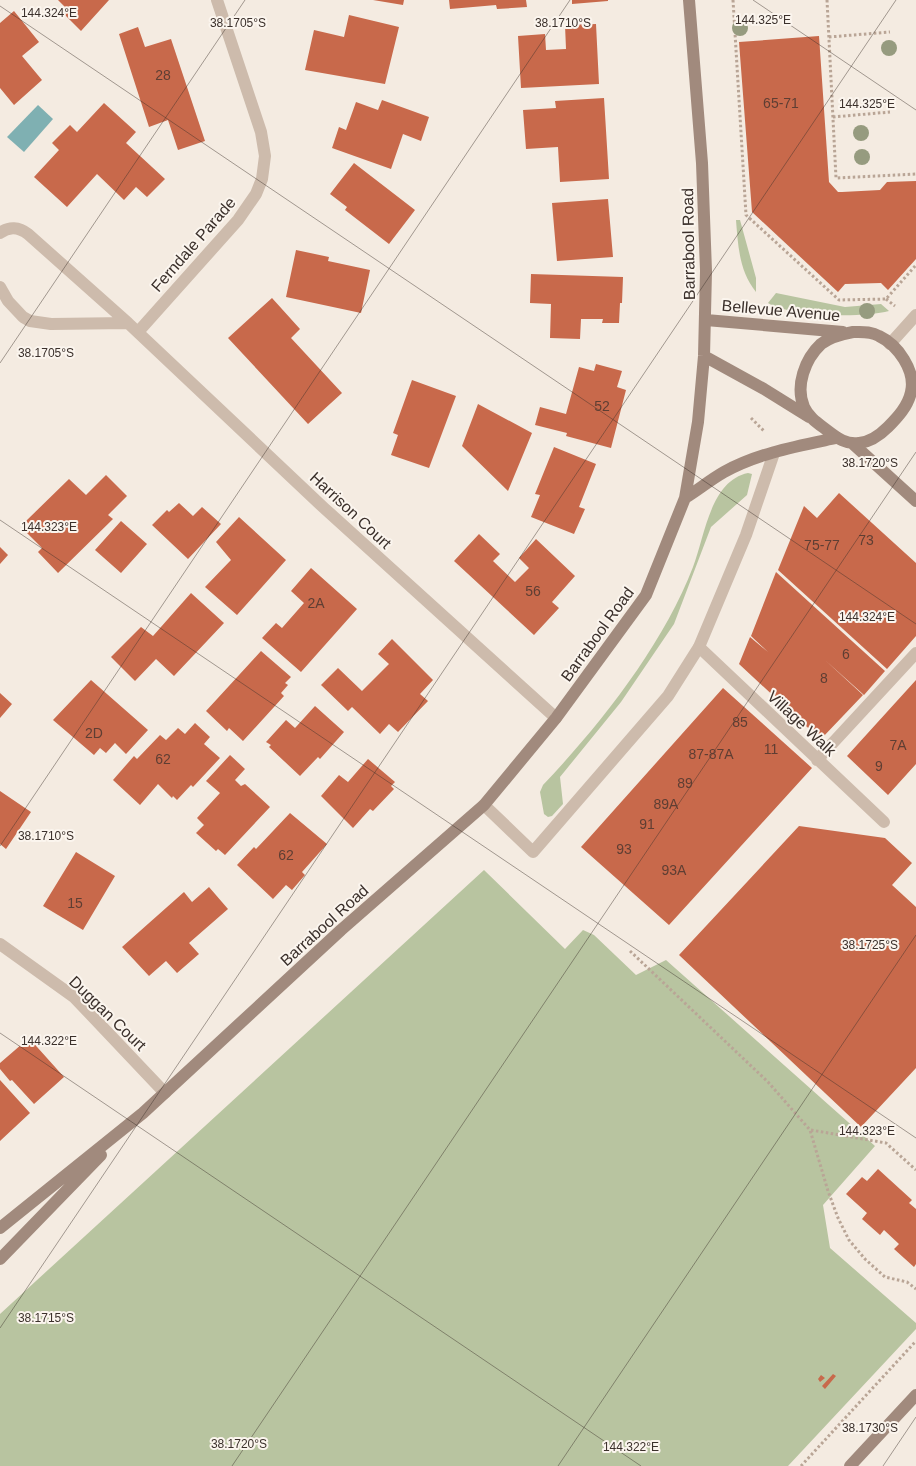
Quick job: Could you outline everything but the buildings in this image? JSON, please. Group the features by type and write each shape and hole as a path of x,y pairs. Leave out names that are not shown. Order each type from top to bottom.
{"main road":[{"name":"Barrabool Road","path":"0,1259 143,1113 341,930 484,805 556,718 646,595 685,498 698,422 704,356 706,320 702,163 689,0"},
{"name":"Bellevue Avenue","path":"704,356 764,389 813,420 836,438 852,443 869,441 887,428 899,416 909,400 912,390 913,374 900,354 890,344 874,334 706,320"},
{"name":"Bellevue Avenue","path":"813,420 804,407 800,390 803,372 821,344 836,336 853,332"},
{"path":"685,498 723,473 748,462 774,452 836,438"},
{"name":"Bellevue Avenue","path":"852,443 916,501"},
{"name":"Barrabool Road","path":"0,1228 143,1113"},
{"path":"850,1466 916,1395"}],"street":[{"name":"Ferndale Parade","path":"138,332 238,220 252,202 262,179 266,156 261,132 217,0"},
{"name":"Harrison Court","path":"0,233 11,228 25,232 138,332 324,508 556,718"},
{"path":"0,287 8,301 23,317 30,321 51,324 128,323"},
{"path":"890,344 916,315"},
{"path":"484,805 533,852 668,696 699,647 746,535 774,452"},
{"name":"Village Walk","path":"699,647 884,822"},
{"path":"817,760 916,653"},
{"name":"Duggan Court","path":"0,944 74,998 165,1093"}],"path":[{"path":"733,0 746,215 840,300 886,299 916,265"},
{"path":"827,0 836,178 916,174"},
{"path":"829,38 890,32"},
{"path":"833,117 890,112"},
{"path":"630,951 768,1082 810,1130 828,1191 849,1240 865,1259 885,1276 907,1282 916,1289"},
{"path":"810,1130 886,1143 916,1170"},
{"path":"802,1466 916,1341"}],"green space":[{"path":"736,220 740,220 756,278 756,292 750,284 743,267"},
{"path":"776,293 845,307 881,304 889,311 862,315 809,314 778,308 768,303"},
{"path":"748,473 752,474 747,495 711,527 674,624 621,702 560,777 563,804 552,816 548,817 544,814 540,792 543,785 608,710 648,654 680,596 693,567 717,498 735,478"},
{"path":"484,870 565,949 583,930 594,935 636,975 666,960 875,1146 823,1205 830,1248 916,1323 916,1329 788,1466 0,1466 0,1314"}],"water":[{"path":"38,105 53,119 24,152 7,137"}]}
